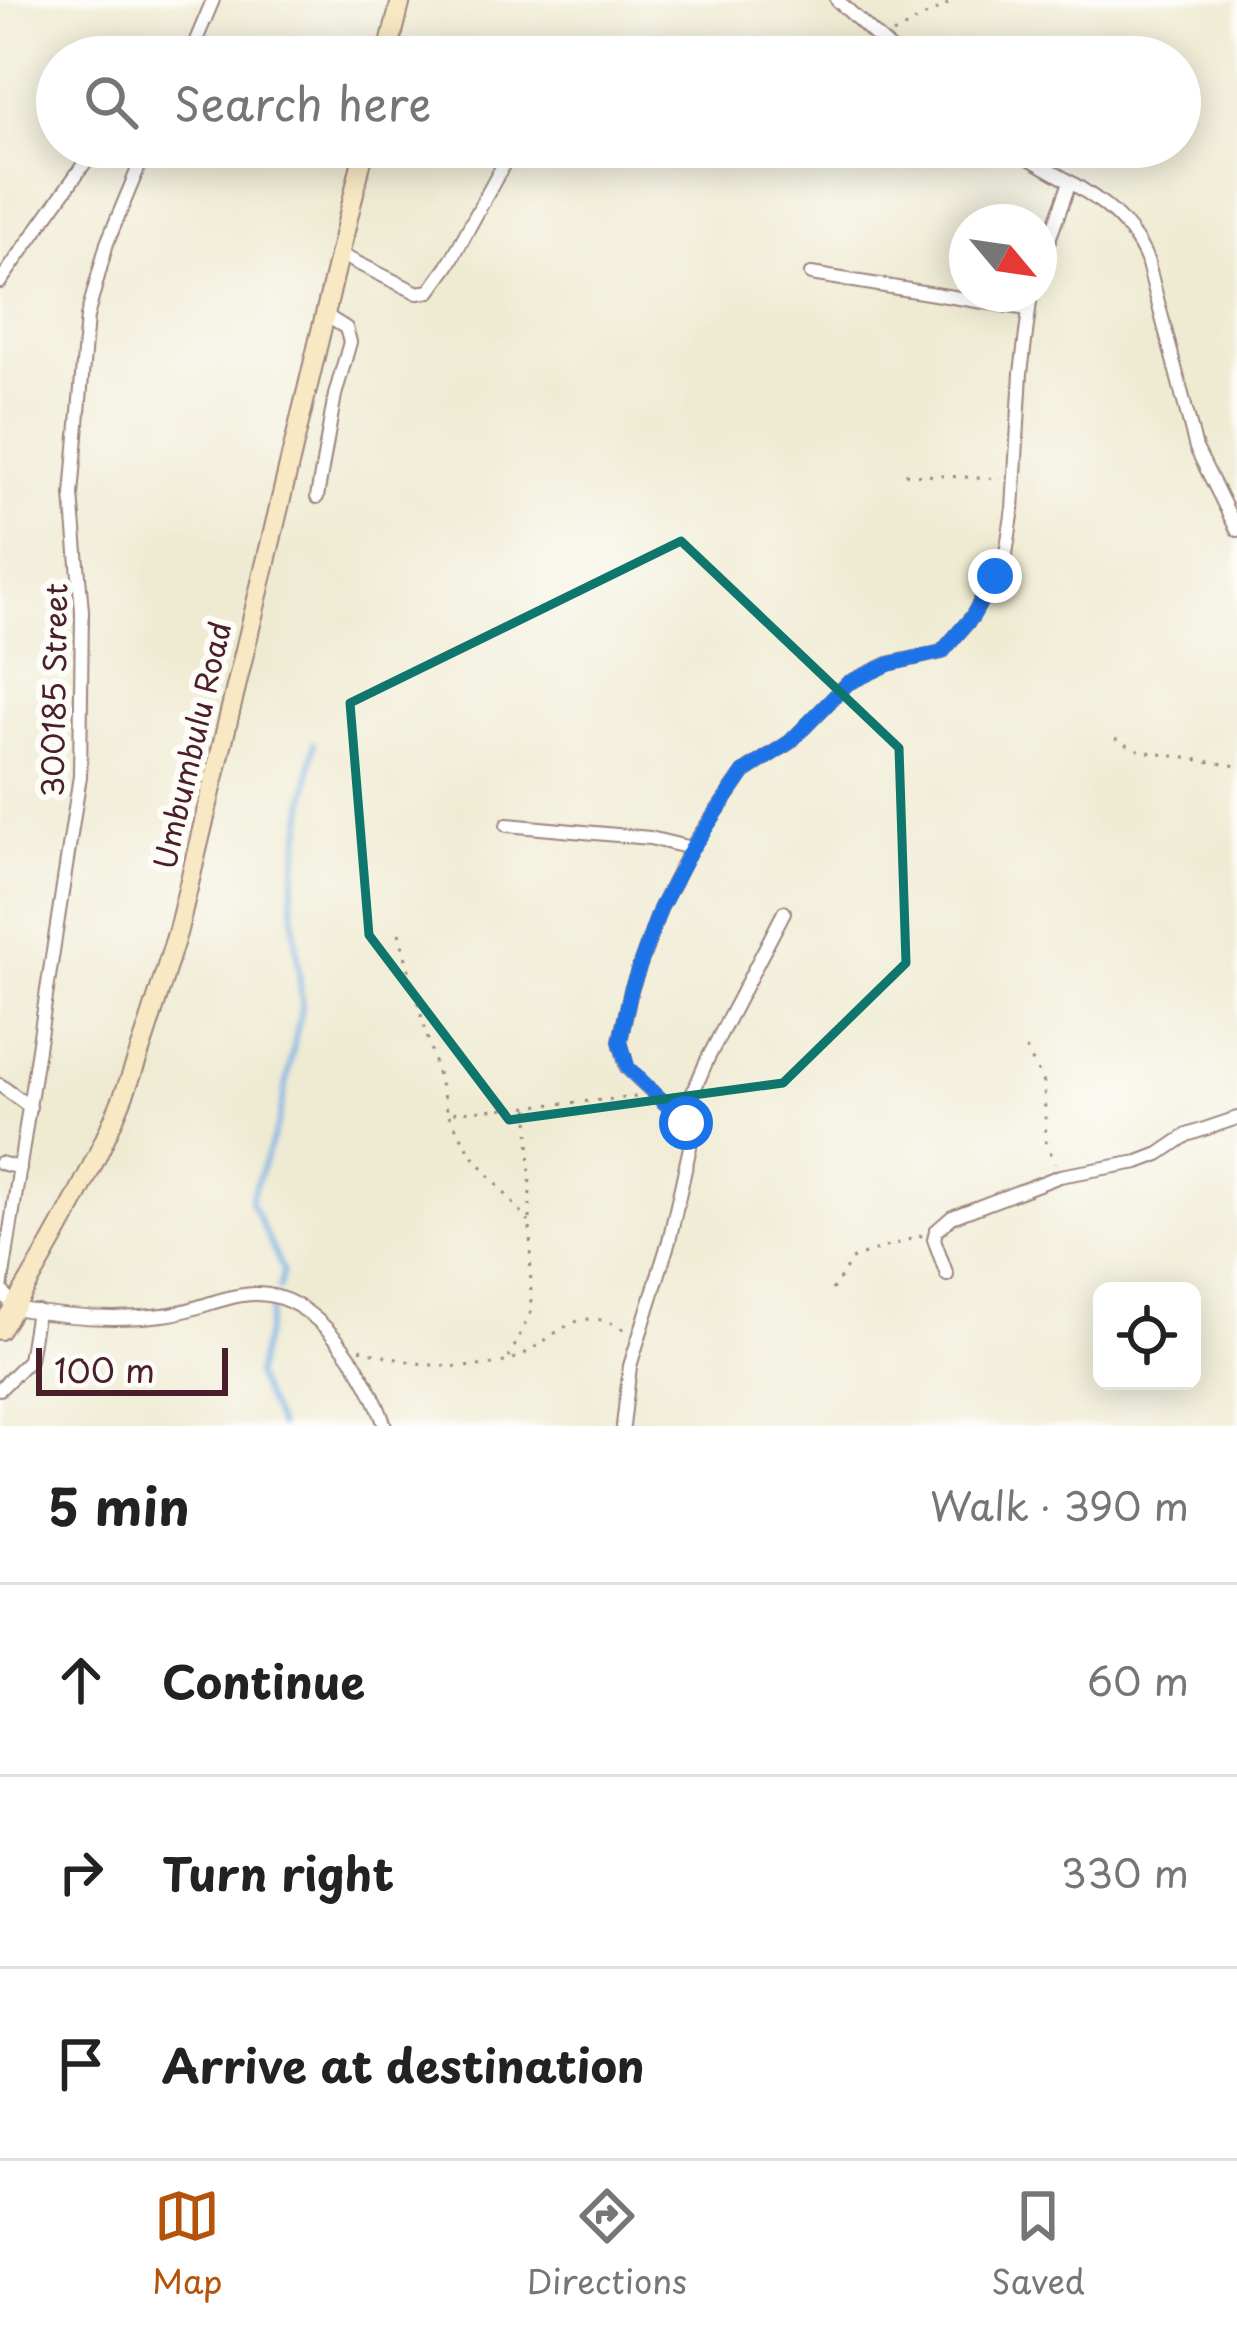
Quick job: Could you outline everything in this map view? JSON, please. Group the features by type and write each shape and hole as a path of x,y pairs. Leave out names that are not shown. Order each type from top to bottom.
{"main road":[{"path":"392,36 401,0"},
{"name":"Umbumbulu Road","path":"0,1330 51,1246 117,1113 158,996 178,930 360,168"}],"street":[{"path":"198,36 213,0"},
{"path":"837,0 877,36"},
{"path":"0,282 81,168"},
{"name":"300185 Street","path":"14,1308 3,1295 2,1273 80,776 82,611 72,495 82,356 99,268 139,168"},
{"path":"339,254 418,293 430,291 502,168"},
{"path":"1046,168 1115,213 1143,250 1196,448 1237,530"},
{"path":"1057,218 1070,182"},
{"path":"811,274 949,296"},
{"path":"622,1426 637,1339 670,1241 690,1147 682,1118 636,1078 623,1058 622,1023 660,909 692,848 744,772 790,742 848,683 889,664 942,652 958,636 1006,554 1027,312"},
{"path":"317,497 335,395 350,342 346,328 325,315"},
{"path":"508,825 650,838 692,848"},
{"path":"682,1118 706,1060 784,912"},
{"path":"0,1085 30,1107"},
{"path":"947,1275 935,1248 936,1231 952,1217 1060,1176 1138,1162 1187,1135 1237,1118"},
{"path":"0,1163 20,1168"},
{"path":"14,1308 134,1318 263,1295 293,1305 338,1342 360,1368 385,1426"},
{"path":"0,1389 29,1360 37,1311"}],"path":[{"path":"891,36 955,0"},
{"path":"905,473 1015,480"},
{"path":"1115,739 1141,751 1237,766"},
{"path":"399,933 448,1113 472,1155 530,1223"},
{"path":"1026,1049 1044,1083 1046,1142 1060,1176"},
{"path":"448,1113 657,1096"},
{"path":"507,1362 531,1312 529,1106"},
{"path":"832,1290 853,1258 936,1231"},
{"path":"338,1342 402,1362 436,1366 507,1362 590,1316 608,1319 637,1339"}],"highlighted area":[{"path":"681,541 899,748 906,963 783,1083 509,1120 369,935 350,703"}],"waterway":[{"path":"279,1289 283,1271 250,1200 278,1124 302,1005 292,896 314,743"},
{"path":"273,1303 255,1376 279,1426"}],"route":[{"path":"686,1123 636,1078 623,1058 620,1041 631,990 660,909 692,848 744,772 790,742 848,683 889,664 942,652 972,617 995,576"}]}
